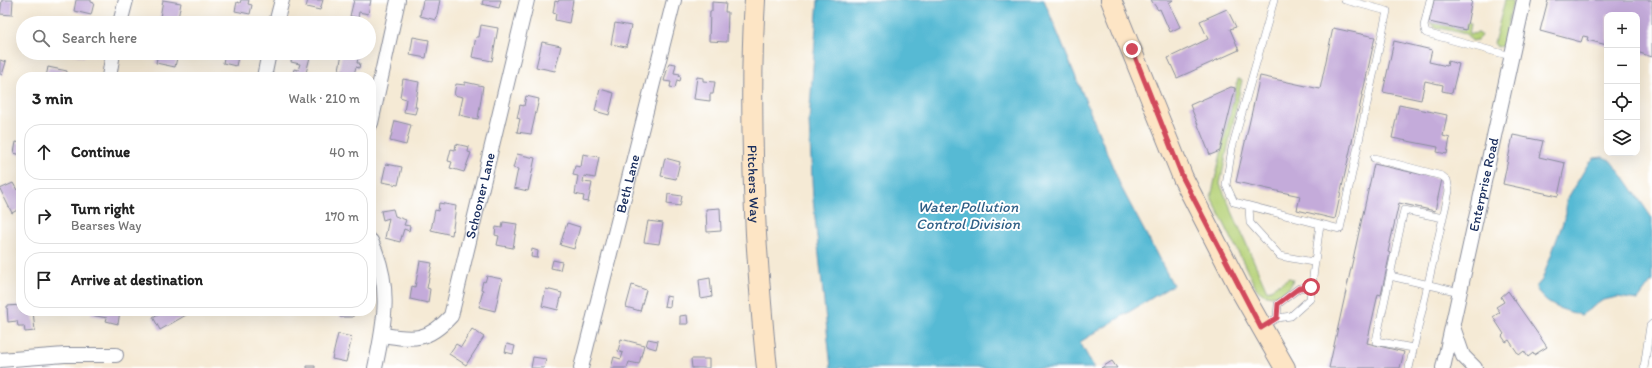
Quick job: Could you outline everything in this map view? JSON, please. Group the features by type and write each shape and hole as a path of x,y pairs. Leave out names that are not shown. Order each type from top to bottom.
{"main road":[{"name":"Pitchers Way","path":"755,0 751,53 751,131 758,263 767,368"},
{"path":"1111,0 1183,178 1269,323 1285,368"}],"street":[{"path":"122,16 126,0"},
{"path":"278,16 282,0"},
{"path":"376,100 398,0"},
{"name":"Schooner Lane","path":"382,335 401,338 422,337 439,330 451,316 527,0"},
{"name":"Beth Lane","path":"580,368 674,0"},
{"name":"Enterprise Road","path":"1443,368 1524,0"},
{"path":"109,72 112,60"},
{"path":"265,72 268,60"},
{"path":"375,368 382,335 385,294 379,261 376,254"},
{"path":"1453,323 1456,338 1463,356 1475,368"},
{"path":"0,360 29,363 94,354 116,355"}],"lane":[{"path":"1274,0 1232,148 1226,185 1234,202 1340,229 1387,11 1345,0"},
{"path":"1430,0 1424,26 1426,33 1511,56"},
{"path":"1374,158 1442,176 1447,180 1449,192 1409,368"},
{"path":"1249,207 1250,223 1280,256 1313,262"},
{"path":"1414,348 1376,341 1404,210 1443,218"},
{"path":"1269,323 1291,316 1310,299 1313,262 1320,224"},
{"path":"1390,276 1460,292"},
{"path":"1269,323 1278,304 1299,288 1311,287"},
{"path":"1644,368 1650,326 1652,324"}],"green space":[{"path":"1505,0 1513,0 1503,46 1497,47 1494,43"},
{"path":"1429,22 1465,30 1467,23 1471,24 1469,34 1479,33 1481,36 1477,40 1472,41 1466,34 1435,27"},
{"path":"1238,79 1242,80 1220,184 1267,291 1289,278 1293,279 1287,290 1271,296 1266,295 1256,288 1211,197"}],"water":[{"name":"Water Pollution Control Division","path":"818,0 1044,0 1121,187 1173,285 1080,342 1094,368 831,368 813,199 809,121"},
{"path":"1603,157 1610,160 1626,180 1652,218 1652,281 1638,300 1618,297 1603,300 1581,315 1561,309 1549,303 1539,293 1536,287 1542,280 1566,214 1566,201 1588,164 1594,158"}],"building":[{"path":"2,0 13,0 12,15 0,14"},
{"path":"76,0 91,0 91,2 94,3 91,15 74,11"},
{"path":"163,0 181,3 178,16 160,16"},
{"path":"241,0 249,0 248,4 252,5 250,14 235,11 237,2 240,3"},
{"path":"308,0 323,0 320,10 306,7"},
{"path":"354,0 371,0 368,14 359,12 358,16 350,16"},
{"path":"423,0 440,0 436,20 420,16"},
{"path":"483,0 501,0 499,8 482,4"},
{"path":"559,0 573,0 569,23 555,20 556,14 553,13 555,1 558,2"},
{"path":"1151,0 1173,0 1169,3 1180,27 1170,32 1160,9 1158,10"},
{"path":"1434,0 1472,0 1466,30 1429,22"},
{"path":"1548,0 1652,0 1652,57 1640,53 1640,12 1604,12 1604,44 1587,40 1588,37 1583,36 1581,42 1540,31"},
{"path":"712,2 726,3 725,12 728,12 727,42 709,41 710,11 712,11"},
{"path":"1227,9 1236,27 1230,29 1239,50 1177,78 1168,58 1208,39 1200,21"},
{"path":"615,23 631,26 626,47 611,44"},
{"path":"481,25 498,28 492,61 472,57 476,37 479,37"},
{"path":"1333,28 1375,37 1335,219 1297,210 1300,196 1236,182 1260,76 1320,89"},
{"path":"413,37 429,40 426,58 410,55"},
{"path":"1394,41 1432,50 1429,62 1447,66 1448,61 1459,64 1452,93 1442,91 1443,85 1425,81 1421,100 1383,92"},
{"path":"542,42 561,46 555,71 536,67"},
{"path":"0,60 6,62 2,75 0,74"},
{"path":"157,60 176,60 175,67 156,63"},
{"path":"224,60 237,60 236,66 223,63"},
{"path":"291,60 309,60 306,72 293,72 294,69 298,70 300,64 291,62"},
{"path":"341,60 358,60 357,63 360,63 359,68 356,67 355,72 339,70"},
{"path":"669,63 676,64 674,73 680,74 679,76 681,77 680,81 677,80 675,88 670,87 671,82 664,81"},
{"path":"48,67 67,71 67,72 47,72"},
{"path":"697,77 703,78 703,81 715,82 713,94 710,94 710,101 694,99"},
{"path":"403,79 419,82 415,114 404,112 406,99 400,97"},
{"path":"465,82 483,86 478,119 459,115 463,97 454,95 456,84 465,85"},
{"path":"1231,87 1235,88 1235,90 1220,151 1210,155 1190,105"},
{"path":"600,89 614,93 609,115 595,111"},
{"path":"526,96 539,99 531,134 517,132 520,119 517,118 520,105 524,106"},
{"path":"1399,105 1447,115 1443,136 1450,138 1447,154 1437,152 1438,147 1392,138"},
{"path":"395,121 411,125 406,145 390,141"},
{"path":"1513,135 1543,141 1539,157 1565,163 1558,196 1503,184"},
{"path":"16,142 16,154 14,153"},
{"path":"456,144 469,147 468,152 471,153 464,172 450,168 452,162 448,161 451,149 455,150"},
{"path":"517,154 535,158 528,191 514,188 518,169 513,168"},
{"path":"583,154 599,157 595,178 584,176 583,182 592,183 588,202 583,201 584,196 575,194 578,176 573,175 575,166 581,167"},
{"path":"665,158 680,162 676,179 661,176"},
{"path":"386,164 402,167 398,185 382,182"},
{"path":"1374,164 1442,179 1435,211 1399,203 1388,252 1390,253 1381,295 1378,294 1367,343 1404,352 1400,368 1329,368"},
{"path":"13,183 16,188 16,211 12,213 0,189"},
{"path":"668,194 682,196 680,206 667,204"},
{"path":"439,203 456,206 452,235 431,230 435,210 438,211"},
{"path":"720,208 721,231 707,232 706,209"},
{"path":"393,209 395,216 406,220 404,225 410,226 409,231 404,229 400,242 385,238 389,218 383,220 381,211"},
{"path":"648,221 663,223 659,244 644,242"},
{"path":"503,222 517,224 513,248 497,245 499,236 495,235 496,227 502,228"},
{"path":"567,223 580,227 574,249 560,245"},
{"path":"532,249 538,251 537,258 531,257"},
{"path":"553,260 562,262 560,270 551,268"},
{"path":"420,261 432,263 427,288 430,289 428,303 410,299 412,286 415,287"},
{"path":"487,276 502,279 495,311 479,307 483,290 481,289 483,281 485,282"},
{"path":"710,278 712,297 701,299 699,280"},
{"path":"632,285 646,290 640,311 626,307"},
{"path":"546,289 562,293 558,310 542,306"},
{"path":"1508,291 1547,347 1534,355 1533,353 1528,357 1524,351 1519,355 1509,340 1506,342 1502,336 1504,334 1493,317 1500,312 1496,307 1504,302 1501,297"},
{"path":"666,296 671,297 670,307 664,306"},
{"path":"16,305 16,316 34,316 35,331 25,332 24,326 18,326 17,321 8,322 7,306"},
{"path":"687,315 688,324 680,324 680,316"},
{"path":"96,316 119,316 118,324 106,321 107,318"},
{"path":"155,316 184,316 160,330 153,317"},
{"path":"340,316 353,316 353,317"},
{"path":"472,329 484,337 466,365 449,354 456,344 461,347"},
{"path":"338,334 352,337 346,362 332,359"},
{"path":"621,339 644,345 639,364 629,362 627,368 611,368 614,357 621,359 623,353 618,351"},
{"path":"648,339 658,341 656,349 646,346"},
{"path":"507,344 515,346 513,354 505,352"},
{"path":"533,357 546,359 544,368 531,368"},
{"path":"691,359 709,359 709,368 692,368"},
{"path":"1112,361 1117,368 1101,368"},
{"path":"307,366 315,366 315,368 307,368"}],"route":[{"path":"1132,49 1183,178 1261,328 1277,318 1278,304 1299,288 1311,287"}]}
